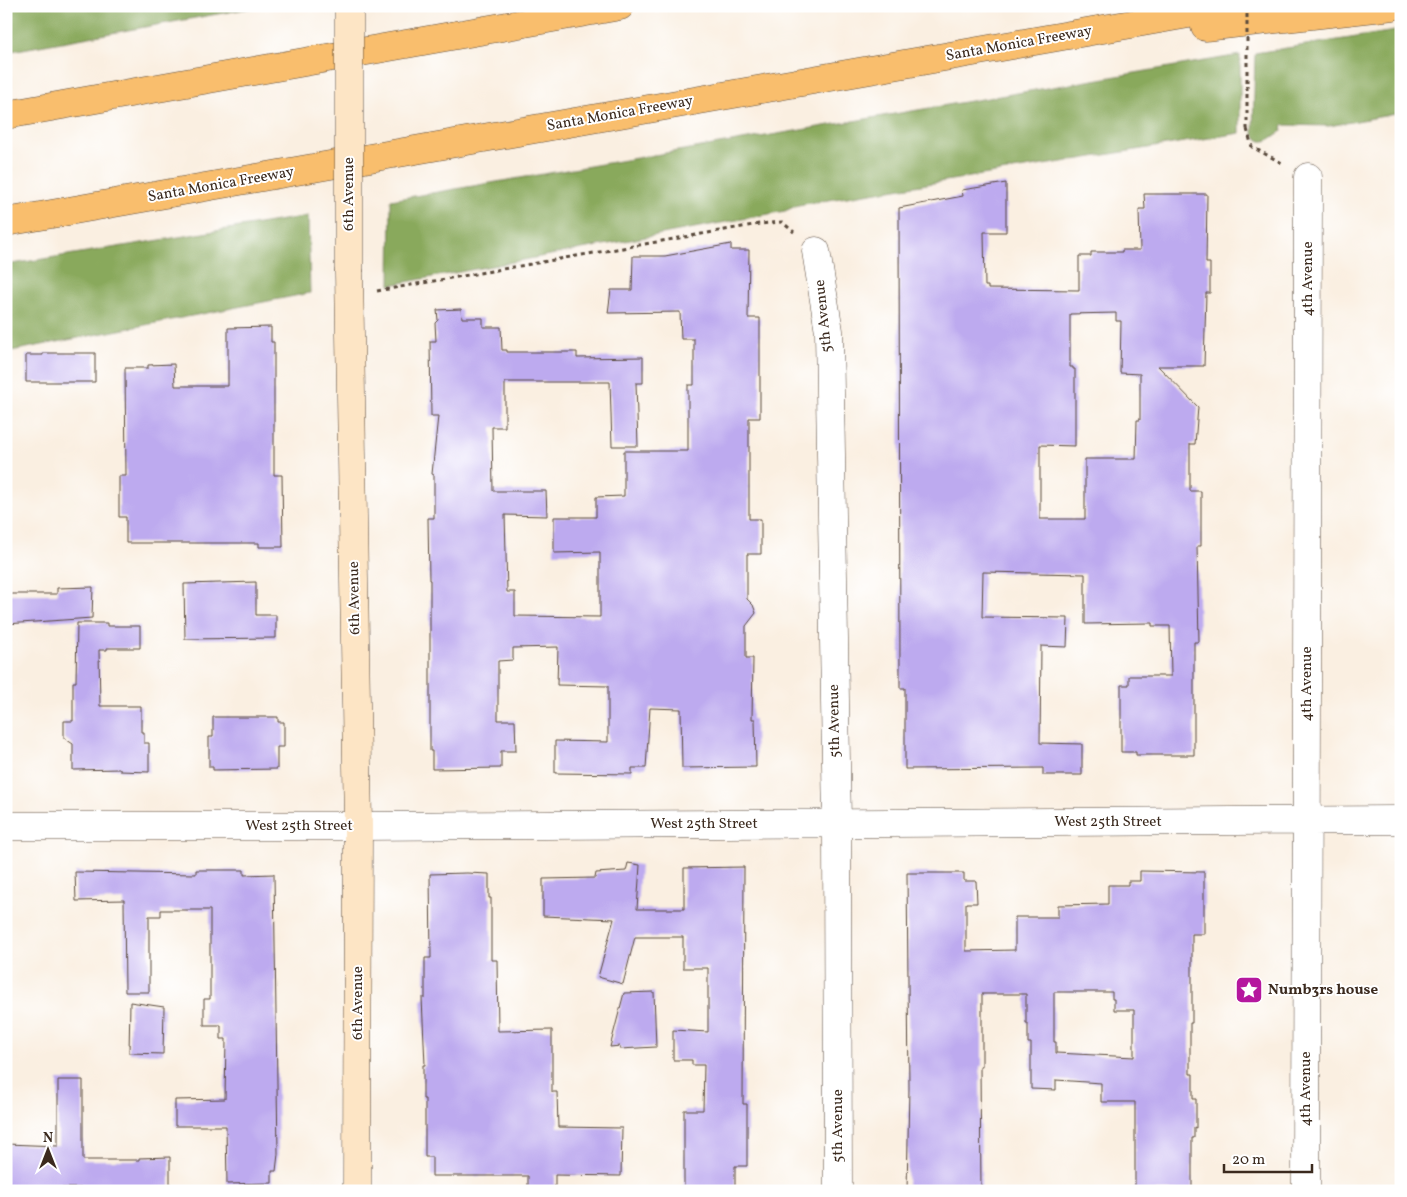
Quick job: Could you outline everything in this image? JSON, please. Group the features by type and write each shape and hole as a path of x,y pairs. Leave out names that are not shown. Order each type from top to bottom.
{"highway":[{"path":"6,115 620,6"},
{"name":"Santa Monica Freeway","path":"6,222 1234,6"},
{"path":"958,55 1392,6"}],"street":[{"name":"6th Avenue","path":"349,6 350,284 358,826 357,1191"},
{"name":"4th Avenue","path":"1306,1191 1308,177"},
{"name":"5th Avenue","path":"816,251 829,331 837,824 838,1191"},
{"name":"West 25th Street","path":"6,826 837,824 1401,820"}],"path":[{"path":"1247,6 1247,130 1252,147 1308,177"},
{"path":"350,284 782,222 816,251"}],"green space":[{"path":"6,6 262,6 6,52"},
{"path":"1401,30 1401,113 1329,126 1283,125 1282,131 1267,140 1260,141 1256,138 1253,133 1255,53"},
{"path":"1240,55 1240,133 798,205 785,211 390,285 391,200"},
{"path":"308,216 310,293 6,352 6,265"}],"building":[{"path":"1006,183 1006,232 984,232 985,286 988,286 988,289 1079,290 1079,256 1091,256 1091,252 1140,250 1139,209 1145,209 1144,194 1207,194 1206,263 1210,263 1210,293 1206,293 1204,366 1158,366 1198,407 1195,444 1190,444 1190,491 1201,491 1201,546 1197,546 1199,642 1194,642 1194,755 1136,755 1136,752 1121,752 1121,685 1129,685 1129,676 1171,676 1170,626 1152,626 1152,623 1085,624 1085,574 983,572 982,617 1068,618 1067,647 1041,646 1040,743 1082,744 1082,775 1043,775 1043,768 905,769 905,688 900,688 899,208 963,196 962,190","holes":["1116,313 1116,321 1121,321 1120,373 1140,374 1140,420 1137,420 1136,459 1085,459 1085,519 1040,519 1040,445 1075,446 1075,369 1070,367 1070,314"]},
{"path":"731,244 731,250 749,250 748,318 760,318 760,418 749,418 749,519 761,519 761,554 747,554 747,599 753,605 756,613 746,626 746,658 753,658 752,719 755,719 756,767 682,768 681,709 650,708 646,768 632,768 632,774 555,773 555,741 608,742 608,686 557,685 558,647 513,648 513,660 498,661 498,720 515,720 516,751 501,751 501,768 432,769 432,751 430,751 428,518 434,518 434,475 432,474 438,416 431,416 430,341 436,341 435,323 438,320 437,310 461,309 462,318 483,318 483,327 501,327 502,350 507,350 507,352 577,352 577,358 643,357 643,383 636,383 638,446 612,446 610,382 505,382 505,427 492,427 493,491 546,491 547,516 505,515 507,592 515,592 515,616 600,617 600,552 554,553 554,517 596,517 596,497 624,496 624,451 688,451 688,385 694,385 694,339 681,339 680,312 608,313 611,290 632,290 633,256 665,256"},
{"path":"271,327 271,342 274,342 274,475 282,475 283,547 259,547 259,543 126,543 126,517 119,517 119,476 126,476 125,368 148,368 148,365 174,364 175,386 228,386 228,328"},
{"path":"43,353 95,353 95,382 26,382 26,355 43,355"},
{"path":"256,582 256,615 276,615 276,638 185,639 184,584"},
{"path":"93,587 92,618 6,624 6,594 57,594 57,588"},
{"path":"77,623 107,623 107,626 140,626 140,648 107,648 107,650 99,650 100,706 141,706 141,732 144,732 144,743 149,743 149,772 120,771 120,769 73,770 73,744 64,738 64,721 73,721 73,682 76,682"},
{"path":"213,717 278,717 278,722 284,722 284,747 277,747 277,769 213,770 213,767 209,767 209,737 213,737"},
{"path":"628,863 640,865 637,909 684,909 684,868 744,867 743,1104 747,1104 747,1166 735,1166 735,1191 684,1191 684,1110 703,1110 704,1065 692,1065 692,1060 673,1060 673,1030 708,1032 708,968 683,968 683,937 635,937 623,984 598,977 614,919 543,916 543,879 595,878 596,873 626,871"},
{"path":"196,870 244,870 244,875 274,874 278,1154 276,1171 272,1171 272,1183 227,1184 226,1126 175,1126 175,1100 225,1099 226,1039 221,1039 221,1025 204,1025 204,999 210,999 210,910 161,910 161,916 149,916 149,992 125,992 124,900 76,901 75,872 196,874"},
{"path":"1140,871 1204,872 1204,934 1192,934 1190,1074 1193,1074 1193,1099 1196,1099 1196,1128 1194,1127 1194,1138 1192,1138 1192,1191 1135,1191 1135,1102 1101,1102 1101,1083 1056,1080 1056,1090 1031,1089 1031,1043 1028,1043 1026,994 982,994 982,1066 980,1066 981,1191 907,1191 909,1088 907,873 964,873 964,881 976,881 977,903 966,903 966,951 1015,950 1015,917 1058,917 1058,905 1108,904 1108,885 1128,885 1128,881 1140,881","holes":["1054,992 1112,992 1114,1010 1134,1010 1134,1057 1056,1053 1056,1042 1054,1042"]},
{"path":"430,874 489,874 491,960 497,960 498,1031 552,1030 552,1092 557,1092 558,1127 622,1128 621,1176 555,1175 555,1190 528,1190 528,1176 432,1176 432,1157 425,1157 423,1065 425,1065 422,998 425,998 425,958 431,958"},
{"path":"654,992 656,1047 620,1049 620,1046 610,1047 624,993"},
{"path":"130,1002 164,1007 163,1054 129,1053"},
{"path":"58,1080 83,1080 83,1160 139,1160 139,1158 170,1157 170,1191 140,1191 139,1188 37,1188 37,1190 6,1190 6,1144 58,1146"}],"place":[{"name":"Numb3rs house","path":"1249,990"}]}
